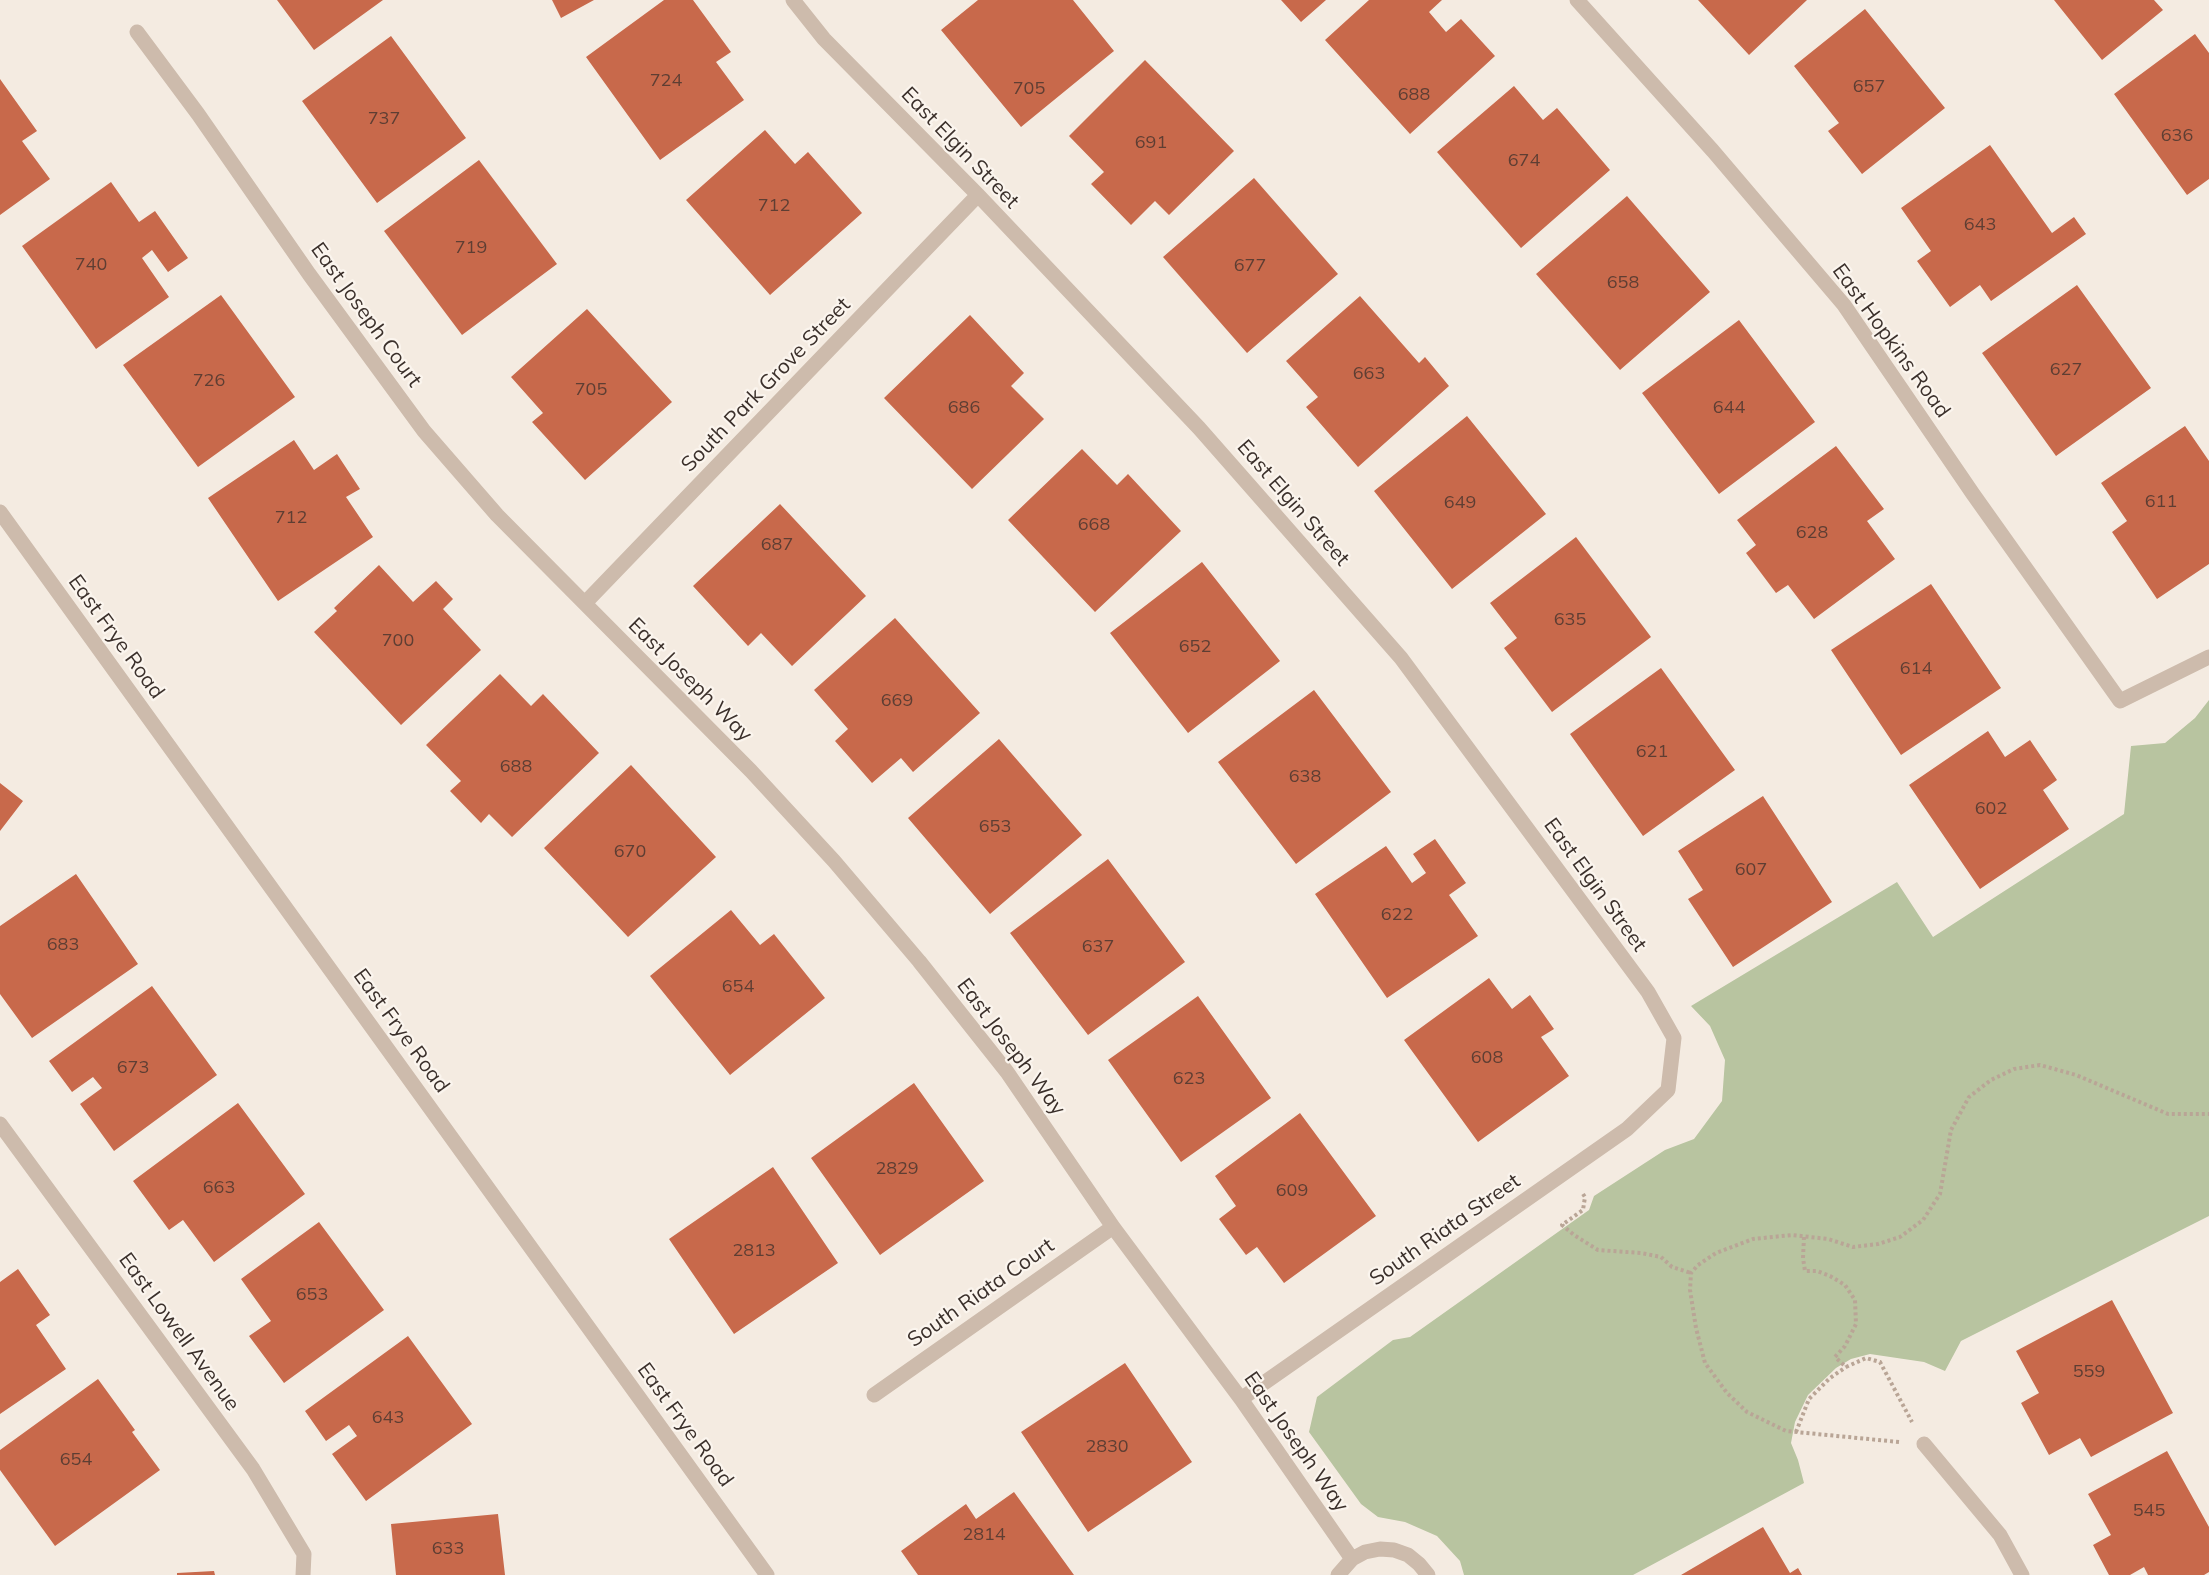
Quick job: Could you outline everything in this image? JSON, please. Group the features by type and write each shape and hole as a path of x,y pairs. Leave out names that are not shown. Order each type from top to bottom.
{"street":[{"name":"East Elgin Street","path":"794,0 824,39 978,195 1199,428 1401,657 1648,992 1674,1038 1668,1090"},
{"name":"East Hopkins Road","path":"1577,0 1713,151 1844,305 1973,494 2120,701 2209,657"},
{"name":"East Joseph Court","path":"137,32 424,431 497,515 585,603"},
{"name":"South Park Grove Street","path":"585,603 978,195"},
{"name":"East Frye Road","path":"0,512 767,1575"},
{"name":"East Joseph Way","path":"585,603 751,771 834,861 920,961 1007,1072 1113,1227 1241,1399 1352,1559"},
{"name":"South Riata Street","path":"1241,1399 1627,1129 1668,1090"},
{"name":"East Lowell Avenue","path":"0,1124 253,1469 304,1554 303,1575"},
{"name":"South Riata Court","path":"874,1395 1113,1227"},
{"path":"1924,1444 2000,1535 2022,1575"},
{"path":"1338,1575 1352,1559 1365,1552 1380,1549 1394,1550 1408,1556 1428,1575"}],"path":[{"path":"1924,1444 1786,1431 1747,1412 1727,1393 1705,1363 1694,1318 1690,1290 1691,1273 1698,1265 1716,1253 1753,1239 1792,1235 1828,1239 1853,1247 1878,1244 1900,1237 1923,1220 1940,1194 1951,1130 1969,1097 1991,1080 2014,1069 2040,1065 2076,1075 2168,1114 2209,1114"},
{"path":"1567,1170 1585,1197 1583,1210 1562,1225 1598,1250 1661,1257 1672,1267 1691,1273"},
{"path":"1804,1237 1805,1271 1830,1276 1845,1285 1855,1300 1856,1324 1845,1346 1835,1357 1846,1367"},
{"path":"1796,1432 1809,1399 1830,1378 1846,1367 1866,1358 1880,1362 1924,1444"}],"green space":[{"path":"2209,700 2209,1216 1961,1341 1945,1371 1924,1362 1870,1354 1851,1359 1836,1368 1808,1395 1795,1422 1791,1443 1804,1483 1633,1575 1464,1575 1460,1561 1437,1536 1405,1522 1378,1517 1361,1504 1309,1432 1317,1397 1393,1340 1410,1337 1589,1210 1594,1196 1665,1150 1694,1139 1722,1101 1725,1060 1710,1026 1691,1006 1897,882 1933,937 2124,814 2131,746 2165,743 2195,718"}],"building":[{"path":"277,0 383,0 314,50"},
{"path":"552,0 594,0 561,18"},
{"path":"664,0 693,0 731,52 716,62 744,100 660,160 586,57"},
{"path":"978,0 1073,0 1114,51 1021,127 941,30"},
{"path":"1281,0 1326,0 1301,22"},
{"path":"1369,0 1442,0 1429,12 1446,32 1461,19 1495,56 1410,134 1325,40"},
{"path":"1698,0 1807,0 1749,55"},
{"path":"2054,0 2154,0 2163,10 2102,60"},
{"path":"1865,9 1945,108 1862,174 1828,131 1839,123 1794,66"},
{"path":"2195,34 2209,53 2209,179 2187,195 2114,94"},
{"path":"391,36 466,138 377,203 302,101"},
{"path":"1145,60 1234,151 1169,215 1155,201 1131,225 1091,184 1104,172 1069,136"},
{"path":"0,79 37,131 22,141 50,179 0,215"},
{"path":"1514,86 1543,120 1557,108 1610,170 1521,248 1437,152"},
{"path":"765,130 795,164 808,152 862,213 770,295 686,200"},
{"path":"1990,145 2052,233 2074,217 2086,234 1991,301 1980,285 1950,307 1917,261 1931,251 1901,208"},
{"path":"479,160 557,264 462,335 384,231"},
{"path":"1254,178 1338,274 1247,353 1163,257"},
{"path":"111,182 139,222 155,211 188,258 168,272 152,250 142,258 169,297 96,349 22,246"},
{"path":"1627,196 1710,292 1620,370 1536,274"},
{"path":"2077,285 2151,388 2056,456 1982,353"},
{"path":"221,295 295,397 198,467 123,365"},
{"path":"1360,296 1419,363 1425,357 1449,386 1358,467 1306,407 1318,397 1286,361"},
{"path":"587,309 672,402 585,480 532,422 543,413 511,377"},
{"path":"970,315 1024,373 1011,386 1044,419 972,489 884,398"},
{"path":"1739,320 1815,422 1719,494 1642,393"},
{"path":"1467,416 1546,514 1452,589 1374,491"},
{"path":"2185,426 2209,461 2209,564 2157,599 2112,532 2127,521 2101,483"},
{"path":"294,440 314,470 337,454 360,489 346,497 373,537 278,601 208,498"},
{"path":"1836,446 1884,509 1867,521 1895,559 1814,619 1788,585 1776,593 1746,553 1756,545 1737,520"},
{"path":"1082,449 1117,485 1128,474 1181,531 1095,612 1008,520"},
{"path":"780,504 866,596 792,666 761,633 748,646 693,586"},
{"path":"1576,537 1651,637 1552,712 1504,648 1517,638 1490,603"},
{"path":"1202,562 1280,661 1188,733 1110,633"},
{"path":"379,565 413,602 436,581 453,599 443,609 481,650 401,725 314,632 337,611 334,608"},
{"path":"1931,584 2001,688 1901,755 1831,650"},
{"path":"895,618 980,713 913,772 901,758 872,783 835,741 848,729 814,690"},
{"path":"1661,668 1735,770 1643,836 1570,734"},
{"path":"500,674 531,706 543,694 599,753 512,837 489,814 481,823 450,791 461,781 426,745"},
{"path":"1314,690 1391,792 1296,864 1218,762"},
{"path":"1988,731 2005,757 2030,740 2057,780 2043,790 2069,829 1980,889 1909,785"},
{"path":"999,739 1082,835 990,914 908,818"},
{"path":"631,765 716,857 628,937 544,848"},
{"path":"0,783 23,801 0,831"},
{"path":"1763,796 1832,902 1733,967 1688,899 1703,890 1678,851"},
{"path":"1435,839 1466,883 1449,895 1478,936 1387,998 1315,894 1386,846 1412,883 1426,873 1413,854"},
{"path":"1108,859 1185,962 1088,1035 1010,933"},
{"path":"76,874 138,964 32,1038 0,994 0,926"},
{"path":"731,910 760,945 774,934 825,998 730,1075 650,976"},
{"path":"1489,978 1512,1009 1530,995 1554,1029 1541,1037 1569,1076 1478,1142 1404,1040"},
{"path":"152,986 217,1075 114,1151 80,1104 102,1088 93,1077 72,1092 49,1061"},
{"path":"1198,996 1271,1098 1181,1162 1108,1060"},
{"path":"914,1083 984,1181 880,1255 811,1158"},
{"path":"238,1103 305,1194 214,1262 183,1220 169,1230 133,1181"},
{"path":"1300,1113 1376,1216 1284,1283 1257,1247 1246,1255 1219,1219 1236,1206 1215,1176"},
{"path":"773,1167 838,1263 734,1334 669,1239"},
{"path":"319,1222 384,1310 284,1383 249,1336 271,1321 241,1279"},
{"path":"18,1269 50,1315 36,1325 66,1369 0,1414 0,1282"},
{"path":"2112,1300 2173,1413 2091,1457 2080,1438 2049,1455 2021,1403 2039,1393 2016,1351"},
{"path":"408,1336 472,1424 366,1501 332,1454 357,1436 349,1425 326,1441 305,1411"},
{"path":"1125,1363 1192,1462 1088,1532 1021,1432"},
{"path":"98,1379 135,1430 132,1432 160,1470 55,1546 0,1470 0,1450"},
{"path":"2167,1451 2209,1527 2209,1572 2204,1575 2148,1575 2144,1567 2130,1575 2109,1575 2093,1545 2111,1535 2088,1494"},
{"path":"1014,1492 1074,1575 918,1575 901,1551 966,1504 976,1519"},
{"path":"498,1514 505,1575 396,1575 391,1524"},
{"path":"1763,1527 1790,1573 1798,1568 1802,1575 1681,1575"},
{"path":"214,1571 215,1575 177,1575 177,1573"}]}
